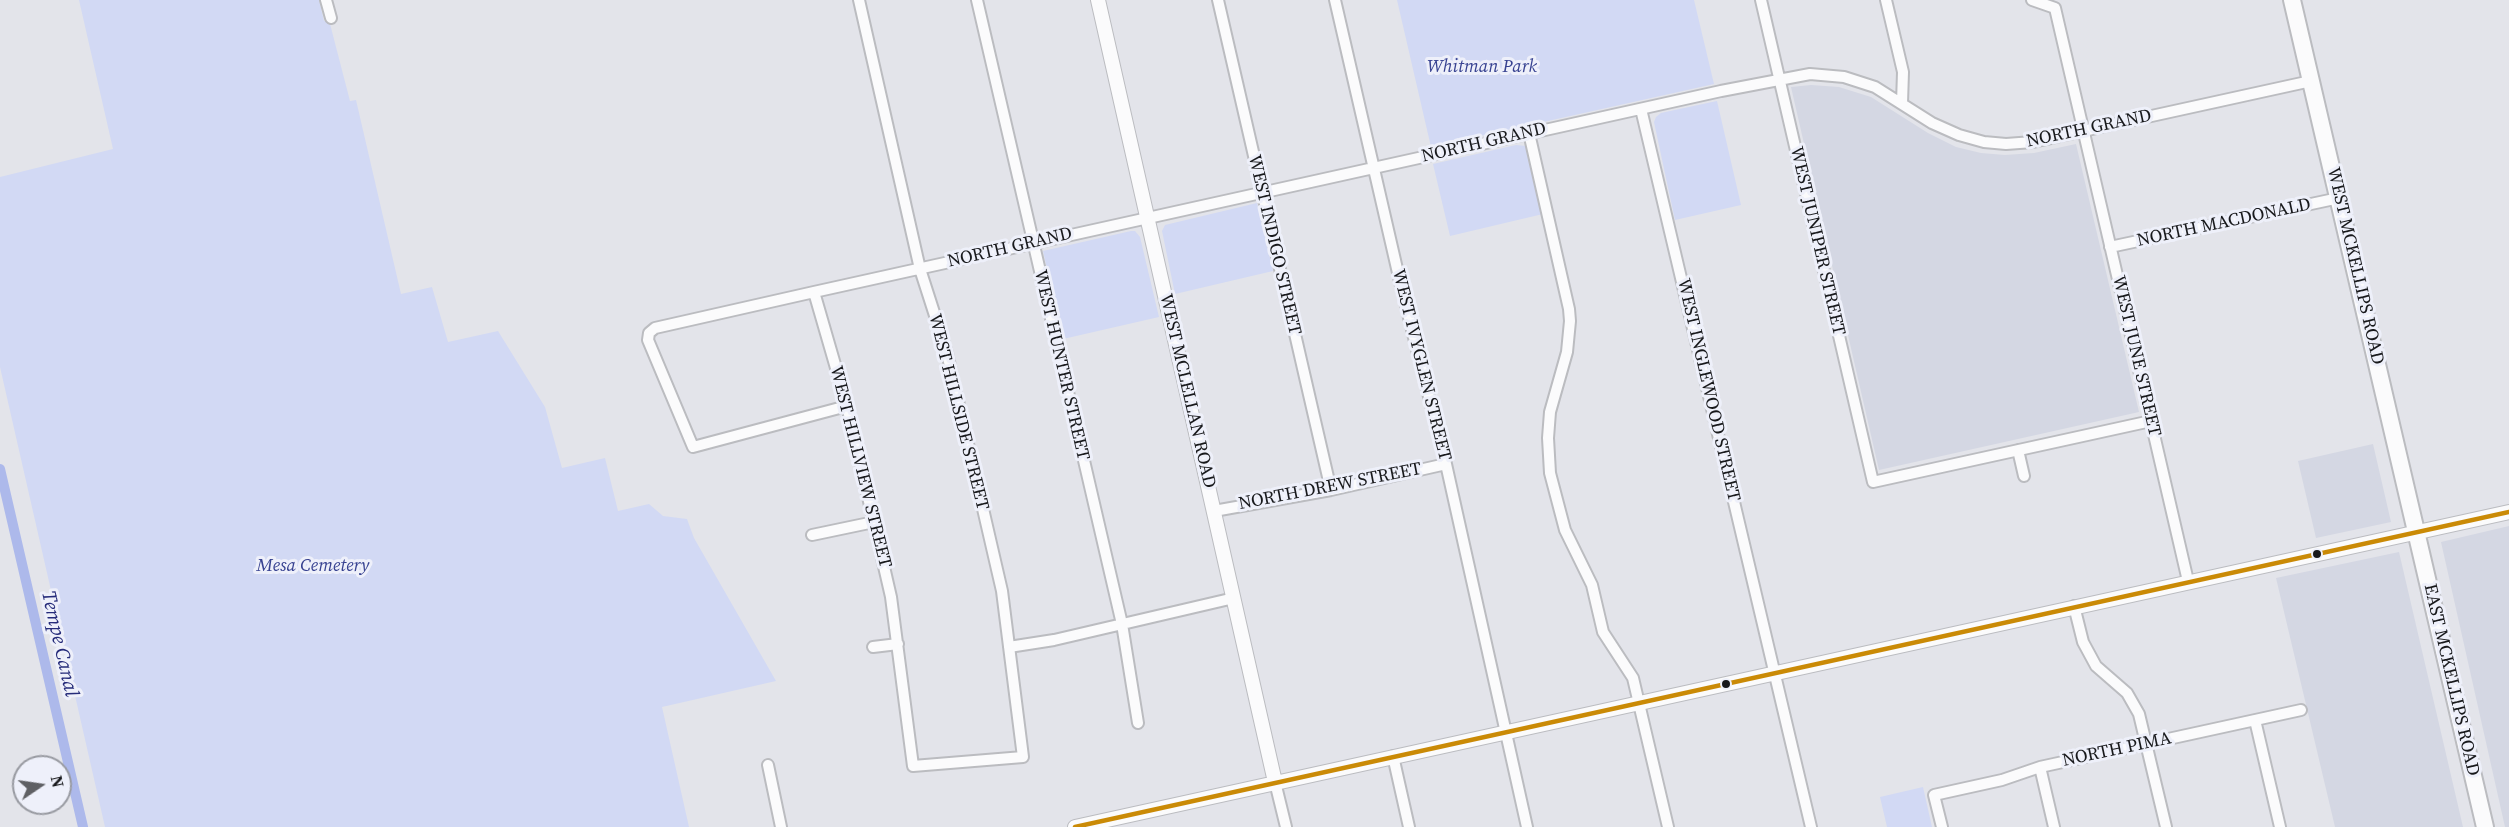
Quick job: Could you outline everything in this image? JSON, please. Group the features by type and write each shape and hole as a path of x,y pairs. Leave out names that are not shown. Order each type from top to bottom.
{"main road":[{"name":"WEST MCKELLIPS ROAD","path":"2292,0 2416,532"},
{"name":"EAST MCKELLIPS ROAD","path":"2416,532 2485,827"}],"street":[{"path":"326,0 331,18"},
{"name":"WEST HILLSIDE STREET","path":"859,0 920,269 947,353 1002,591 1023,758"},
{"name":"WEST HUNTER STREET","path":"977,0 1122,624 1138,723"},
{"name":"WEST MCLELLAN ROAD","path":"1098,0 1275,782"},
{"name":"WEST INDIGO STREET","path":"1218,0 1330,490"},
{"name":"WEST IVYGLEN STREET","path":"1335,0 1373,168 1446,464 1527,827"},
{"name":"WEST JUNIPER STREET","path":"1761,0 1873,482 2018,450"},
{"path":"1886,0 1903,72 1902,103"},
{"name":"WEST JUNE STREET","path":"2032,0 2055,8 2188,581"},
{"name":"NORTH GRAND","path":"848,406 693,447 648,340 649,333 655,328 814,292 1779,78 1810,74 1844,77 1875,87 1932,123 1959,135 1984,142 2033,142 2311,81"},
{"name":"WEST INGLEWOOD STREET","path":"1641,109 1811,827"},
{"path":"1529,134 1570,321 1568,352 1550,412 1548,438 1550,473 1565,530 1592,585 1603,633 1633,678 1668,827"},
{"name":"NORTH MACDONALD","path":"2110,247 2339,198"},
{"name":"WEST HILLVIEW STREET","path":"814,292 848,406 891,597 913,766 1023,758"},
{"path":"2024,476 2018,450 2151,421"},
{"name":"NORTH DREW STREET","path":"1214,511 1330,490 1446,464"},
{"path":"1075,827 1097,825 1275,782 2509,512"},
{"path":"812,535 874,522"},
{"path":"1009,647 1054,640 1234,598"},
{"path":"2074,606 2083,642 2096,666 2127,693 2139,714 2166,827"},
{"path":"873,647 898,644"},
{"name":"NORTH PIMA","path":"1942,827 1934,795 2002,780 2040,767 2301,710"},
{"path":"2255,720 2280,827"},
{"path":"1393,756 1409,827"},
{"path":"768,765 781,827"},
{"path":"2040,767 2054,827"},
{"path":"1275,782 1286,827"}],"shaded area":[{"path":"1811,85 1839,87 1871,97 1928,133 1956,147 1981,153 2005,155 2034,153 2076,144 2139,412 1879,470 1791,87"},
{"path":"2373,444 2391,522 2316,538 2298,461"},
{"path":"2509,526 2509,827 2505,827 2441,542"},
{"path":"2399,552 2463,827 2335,827 2276,578"}],"green space":[{"name":"Mesa Cemetery","path":"79,0 319,0 324,21 329,20 350,101 356,100 401,294 432,287 448,342 498,331 545,407 562,468 605,458 618,511 649,504 663,516 687,519 694,538 776,681 662,707 689,827 105,827 0,367 0,177 113,149"},
{"name":"Whitman Park","path":"1397,0 1694,0 1714,84 1431,147"},
{"path":"1717,101 1741,205 1675,220 1654,122 1661,113"},
{"path":"1516,145 1526,146 1528,150 1543,214 1450,236 1433,164"},
{"path":"1257,203 1273,271 1175,294 1162,231 1165,225"},
{"path":"1135,231 1140,237 1159,317 1063,339 1043,251"},
{"path":"1923,787 1932,827 1887,827 1880,797"}],"waterway":[{"name":"Tempe Canal","path":"0,469 83,827"}],"transit line":[{"path":"1075,827 2509,512"}]}
